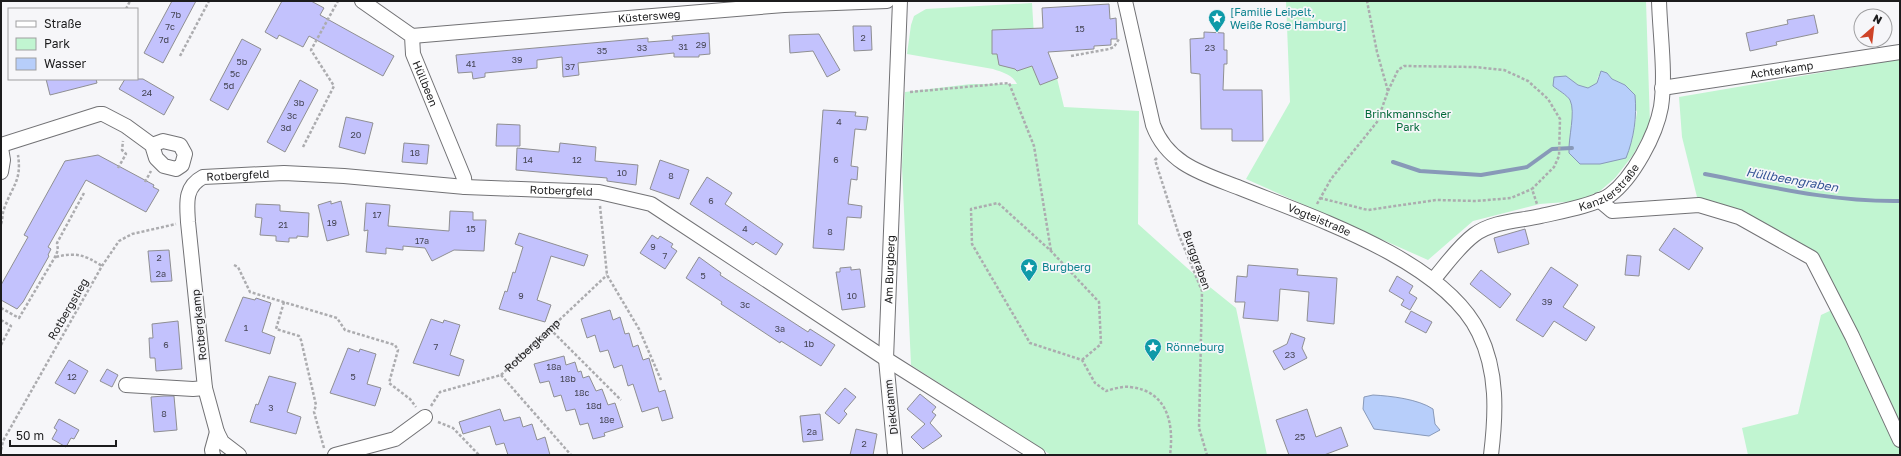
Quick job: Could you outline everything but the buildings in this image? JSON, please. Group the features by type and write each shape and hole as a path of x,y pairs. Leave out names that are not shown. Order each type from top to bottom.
{"street":[{"path":"362,1 412,36"},
{"name":"Küstersweg","path":"412,36 783,3 887,1"},
{"name":"Am Burgberg","path":"886,358 895,93 900,1"},
{"name":"Vogteistraße","path":"1125,1 1152,119 1158,138 1165,148 1182,163 1198,172 1312,216 1388,252 1433,280 1468,316 1479,333 1487,353 1495,394 1491,455"},
{"name":"Kanzlerstraße","path":"1433,280 1474,235 1502,223 1541,216 1599,200 1610,195 1617,188 1641,156 1657,121 1662,88 1659,1"},
{"name":"Hüllbeen","path":"412,36 413,54 464,178 465,187"},
{"name":"Achterkamp","path":"1662,88 1900,52"},
{"path":"1,172 3,160 1,146 15,140 99,114 107,116 126,126 152,145"},
{"name":"Rotbergfeld","path":"192,186 200,179 208,177 284,173 465,187 599,192 651,204 886,358"},
{"name":"Rotbergkamp","path":"192,186 187,199 188,222 205,388 217,432 222,442 239,455"},
{"path":"1599,200 1612,211 1699,205 1739,217 1812,258 1852,336 1900,440"},
{"path":"886,358 1038,455"},
{"name":"Diekdamm","path":"886,358 895,455"},
{"path":"126,385 193,389 205,388"},
{"path":"335,455 395,439 425,417"},
{"path":"213,455 212,450 217,432"}],"path":[{"path":"180,56 209,1"},
{"path":"303,147 334,86 311,50 338,1"},
{"path":"1367,1 1377,52 1388,91"},
{"path":"1071,56 1109,49 1114,47 1120,37"},
{"path":"1312,216 1320,198 1331,179 1377,122 1388,91 1398,70 1404,66 1475,67 1504,70 1528,81 1548,99 1560,119 1559,156 1554,167 1532,189 1510,198 1476,201 1436,200 1368,210 1320,198"},
{"path":"895,93 1009,83 1034,146 1051,251"},
{"path":"118,168 126,154 122,150 126,126"},
{"path":"1,224 4,209 13,192 19,173 19,163 15,140"},
{"name":"Burggraben","path":"1165,148 1155,160 1179,235 1202,291 1199,428 1207,455"},
{"path":"1532,189 1541,216"},
{"path":"599,192 607,275 639,329 661,380"},
{"path":"1,308 19,318 55,257 58,250 57,243 84,193"},
{"path":"1082,360 1101,344 1099,302 1051,251 998,202 971,209 972,244 1030,343 1082,360 1095,383 1106,391 1129,386 1146,390 1160,401 1170,418 1170,455"},
{"name":"Rotbergstieg","path":"1,450 3,441 102,266 120,240 132,234 188,222"},
{"path":"55,257 64,255 87,256 102,266"},
{"path":"234,265 238,267 250,292 337,318 345,330 395,345 398,350 389,383 410,399 425,417 453,428 479,455"},
{"name":"Rotbergkamp","path":"425,417 440,392 501,375 607,275"},
{"path":"284,302 276,329 299,336 301,340 316,405 314,412 326,455"},
{"path":"1,320 11,326 1,345"},
{"path":"550,329 621,400"},
{"path":"501,375 571,455"}],"green space":[{"name":"Brinkmannscher Park","path":"1286,1 1646,1 1650,124 1633,155 1615,178 1600,191 1578,201 1540,204 1473,221 1428,260 1246,179 1290,102","holes":["1566,76 1578,85 1588,88 1597,83 1598,76 1612,79 1625,85 1637,112 1632,141 1569,153 1572,105 1569,98 1553,86"]},
{"path":"1032,3 1035,52 1045,74 1055,70 1064,107 1139,111 1138,224 1195,275 1236,308 1267,455 1051,455 911,365 902,167 905,92 971,84 1017,84 1010,76 993,69 907,54 911,25 914,16 926,9"},
{"path":"1900,59 1900,455 1748,455 1742,428 1798,414 1821,315 1836,308 1812,258 1699,205 1682,137 1679,97"}],"water":[{"path":"1601,71 1607,73 1612,79 1625,85 1635,95 1636,111 1633,135 1626,158 1600,164 1580,164 1569,153 1572,105 1569,98 1565,94 1553,86 1554,77 1566,76 1578,85 1588,88 1597,83"},
{"path":"1373,395 1404,399 1420,403 1433,409 1435,424 1440,430 1429,436 1374,429 1363,409 1364,397"}],"waterway":[{"name":"Hüllbeengraben","path":"1393,162 1420,171 1481,175 1527,167 1552,149 1572,148"},
{"name":"Hüllbeengraben","path":"1705,174 1802,193 1875,201 1900,201"}],"place":[{"name":"[Familie Leipelt, Weiße Rose Hamburg]","path":"1217,33"},
{"name":"Burgberg","path":"1029,282"},
{"name":"Rönneburg","path":"1153,362"}]}
